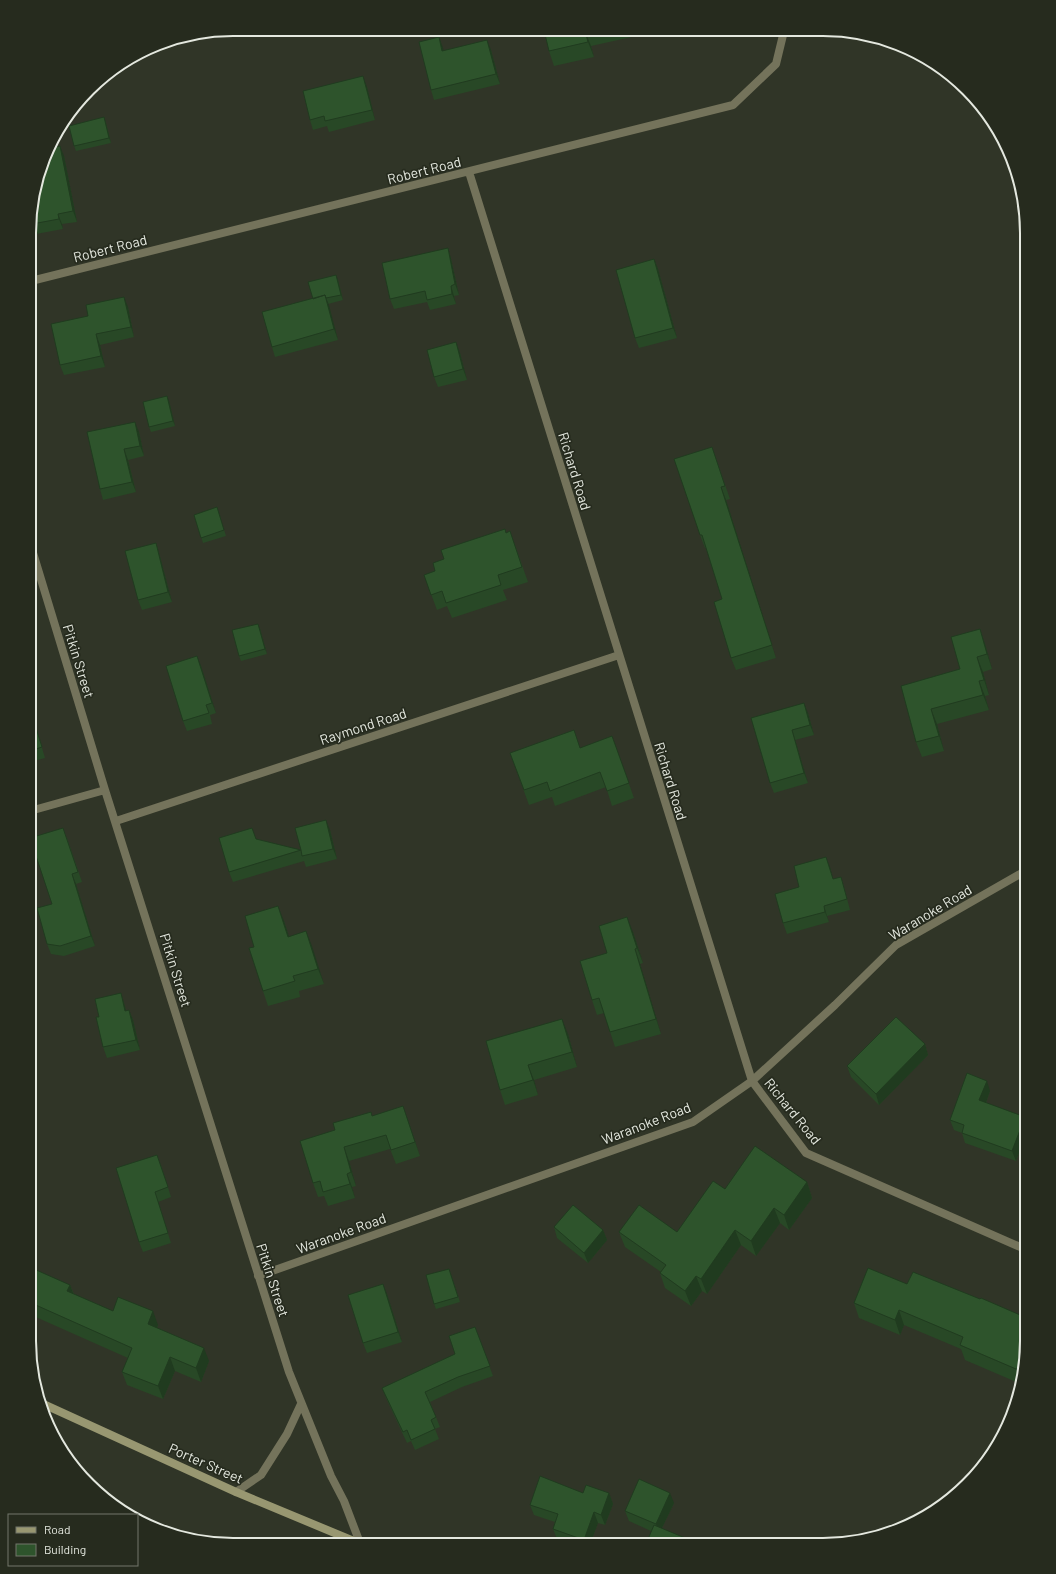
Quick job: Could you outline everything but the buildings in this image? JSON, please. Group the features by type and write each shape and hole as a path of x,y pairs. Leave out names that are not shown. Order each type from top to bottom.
{"street":[{"name":"Robert Road","path":"36,280 733,105 776,64 783,36"},
{"name":"Richard Road","path":"469,172 618,656 752,1081 806,1153 1020,1247"},
{"name":"Pitkin Street","path":"36,564 105,790 289,1372 301,1404 331,1476 344,1501 358,1538"},
{"name":"Raymond Road","path":"116,821 618,656"},
{"path":"36,809 105,790"},
{"name":"Waranoke Road","path":"258,1276 693,1122 752,1081 835,1005 896,945 1020,874"},
{"path":"236,1492 261,1475 287,1434 301,1404"},
{"name":"Porter Street","path":"47,1406 236,1492 348,1538"}]}
